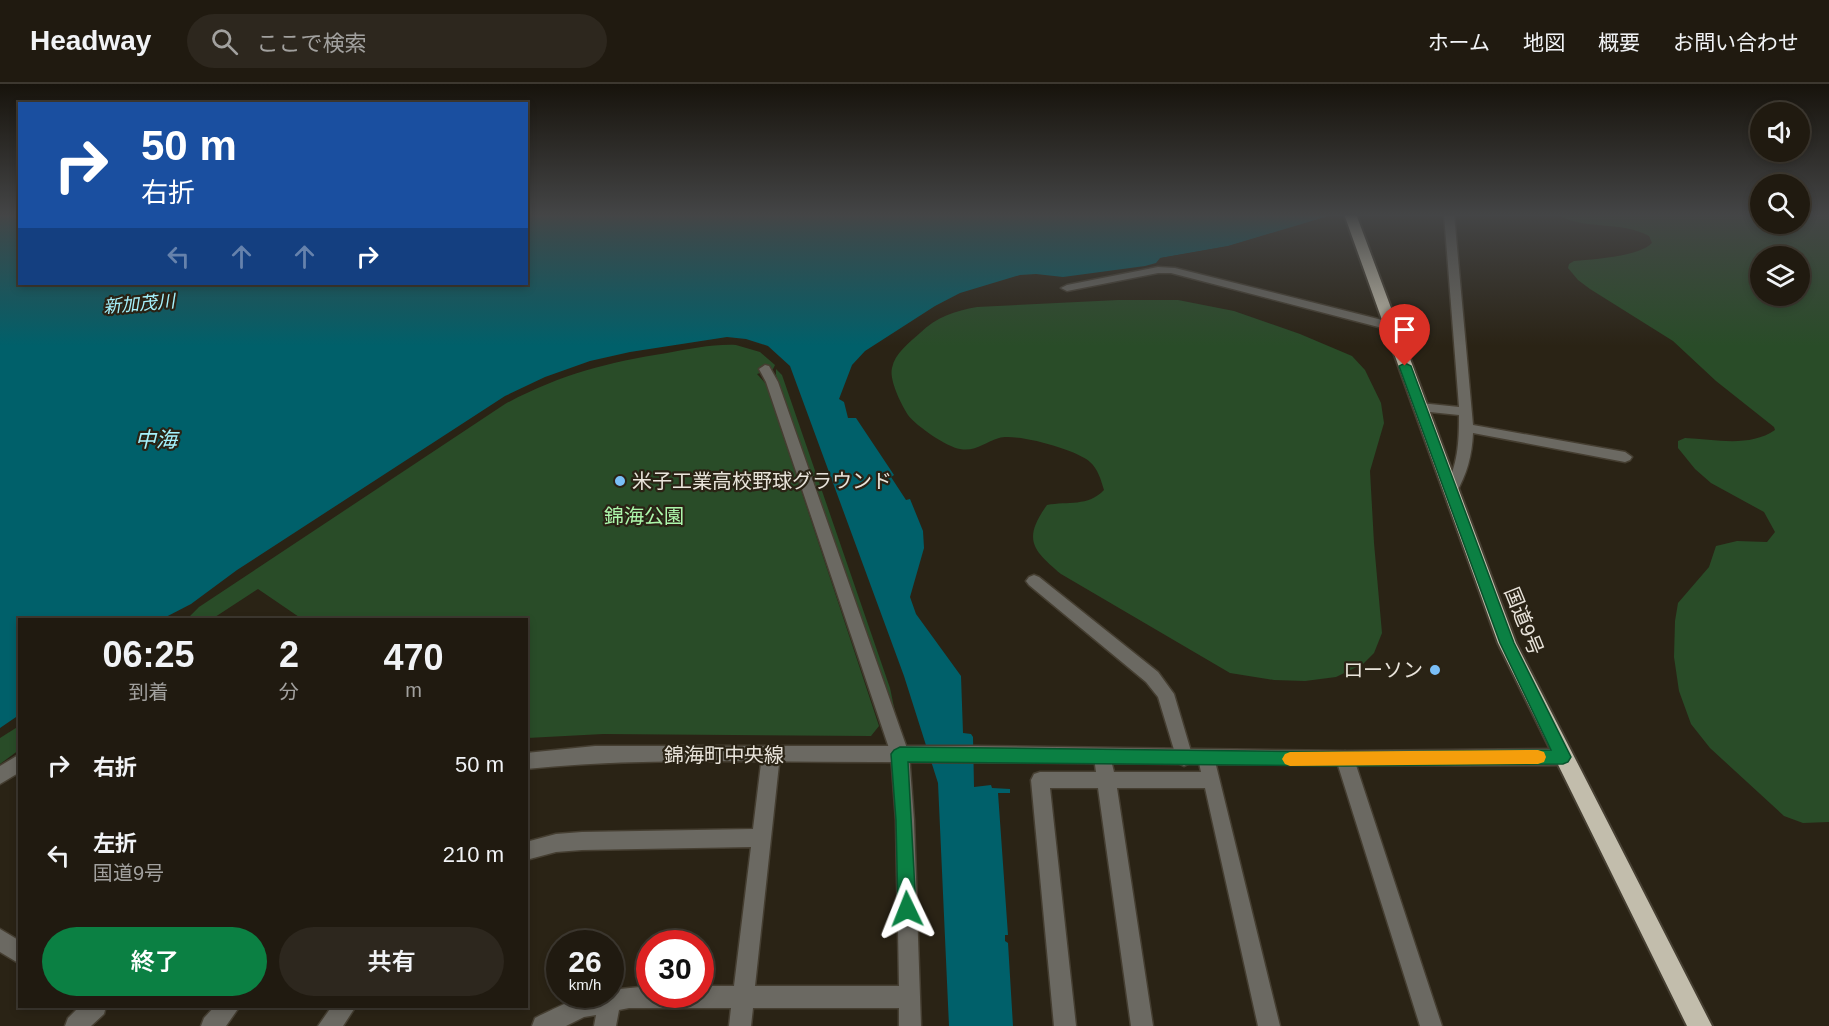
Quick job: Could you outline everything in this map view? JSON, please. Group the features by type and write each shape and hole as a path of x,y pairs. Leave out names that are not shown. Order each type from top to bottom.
{"highway":[{"name":"国道9号","path":"1366,258 1507,643 1700,1026"}],"street":[{"path":"1451,490 1461,474 1466,449 1466,412 1453,258"},
{"path":"1067,288 1158,270 1171,270 1390,326"},
{"path":"765,369 776,393 900,754 910,1026"},
{"path":"1420,407 1466,412"},
{"path":"1466,428 1625,457"},
{"path":"1034,581 1152,677 1166,694 1184,758"},
{"name":"錦海町中央線","path":"528,760 595,754 976,754 1345,759 1563,757"},
{"path":"740,1026 771,755"},
{"path":"1103,757 1142,1026"},
{"path":"1207,758 1269,1026"},
{"path":"1345,759 1431,1026"},
{"path":"0,776 18,763"},
{"path":"1065,1026 1040,780 1212,780"},
{"path":"528,850 556,843 582,841 762,838"},
{"path":"0,939 18,952"},
{"path":"624,998 909,998"},
{"path":"76,1026 92,1008"},
{"path":"212,1026 228,1008"},
{"path":"329,1026 344,1008"},
{"path":"543,1026 580,1008"},
{"path":"605,1026 608,1008"}],"green space":[{"path":"1599,258 1750,258 1750,306 1810,306 1810,258 1829,258 1829,822 1803,823 1784,816 1710,748 1691,724 1679,691 1674,657 1678,603 1709,567 1716,546 1737,541 1767,542 1775,532 1764,512 1711,483 1695,469 1678,448 1678,441 1685,438 1743,441 1765,436 1775,430 1774,427 1716,381 1673,341 1578,280 1568,268 1569,264 1574,261"},
{"path":"1118,300 1178,300 1234,311 1300,334 1352,356 1365,370 1381,403 1384,423 1370,471 1382,633 1374,653 1363,664 1336,677 1305,681 1274,680 1230,673 1061,574 1038,551 1033,536 1039,517 1047,505 1084,501 1104,490 1097,471 1090,462 1073,452 1019,438 999,438 966,450 954,447 918,425 908,415 899,398 892,373 896,358 926,327 946,316 977,307"},
{"name":"錦海公園","path":"719,345 736,345 760,352 775,365 773,369 757,374 766,384 879,726 871,736 603,734 528,738 528,618 301,618 258,589 214,618 188,618 199,607 505,404 564,377 584,371 624,361"},
{"path":"776,369 782,375 890,688 898,726 776,375"},
{"path":"18,727 18,751 0,764 0,738"}],"water":[{"name":"中海","path":"0,258 18,258 18,285 528,285 528,258 1160,258 1156,263 1145,266 1063,277 1020,275 960,293 935,306 865,351 852,365 839,399 844,402 848,418 856,418 894,475 891,477 906,500 910,499 923,531 924,548 910,597 916,614 961,676 963,733 971,734 973,737 974,787 991,785 992,788 1010,789 1010,793 998,793 1008,935 1005,935 1005,941 1008,943 1013,1026 949,1026 938,783 904,676 790,366 768,346 746,339 727,337 630,352 590,361 545,377 505,396 237,570 191,604 164,618 18,618 18,716 0,728"}],"slow traffic":[{"path":"1290,759 1538,757"}],"place":[{"name":"米子工業高校野球グラウンド","path":"620,481"},
{"name":"ローソン","path":"1435,670"}],"route":[{"path":"907,909 900,754 1345,759 1563,757 1507,643 1405,366"}],"water label":[{"name":"新加茂川","path":"139,304"}]}
